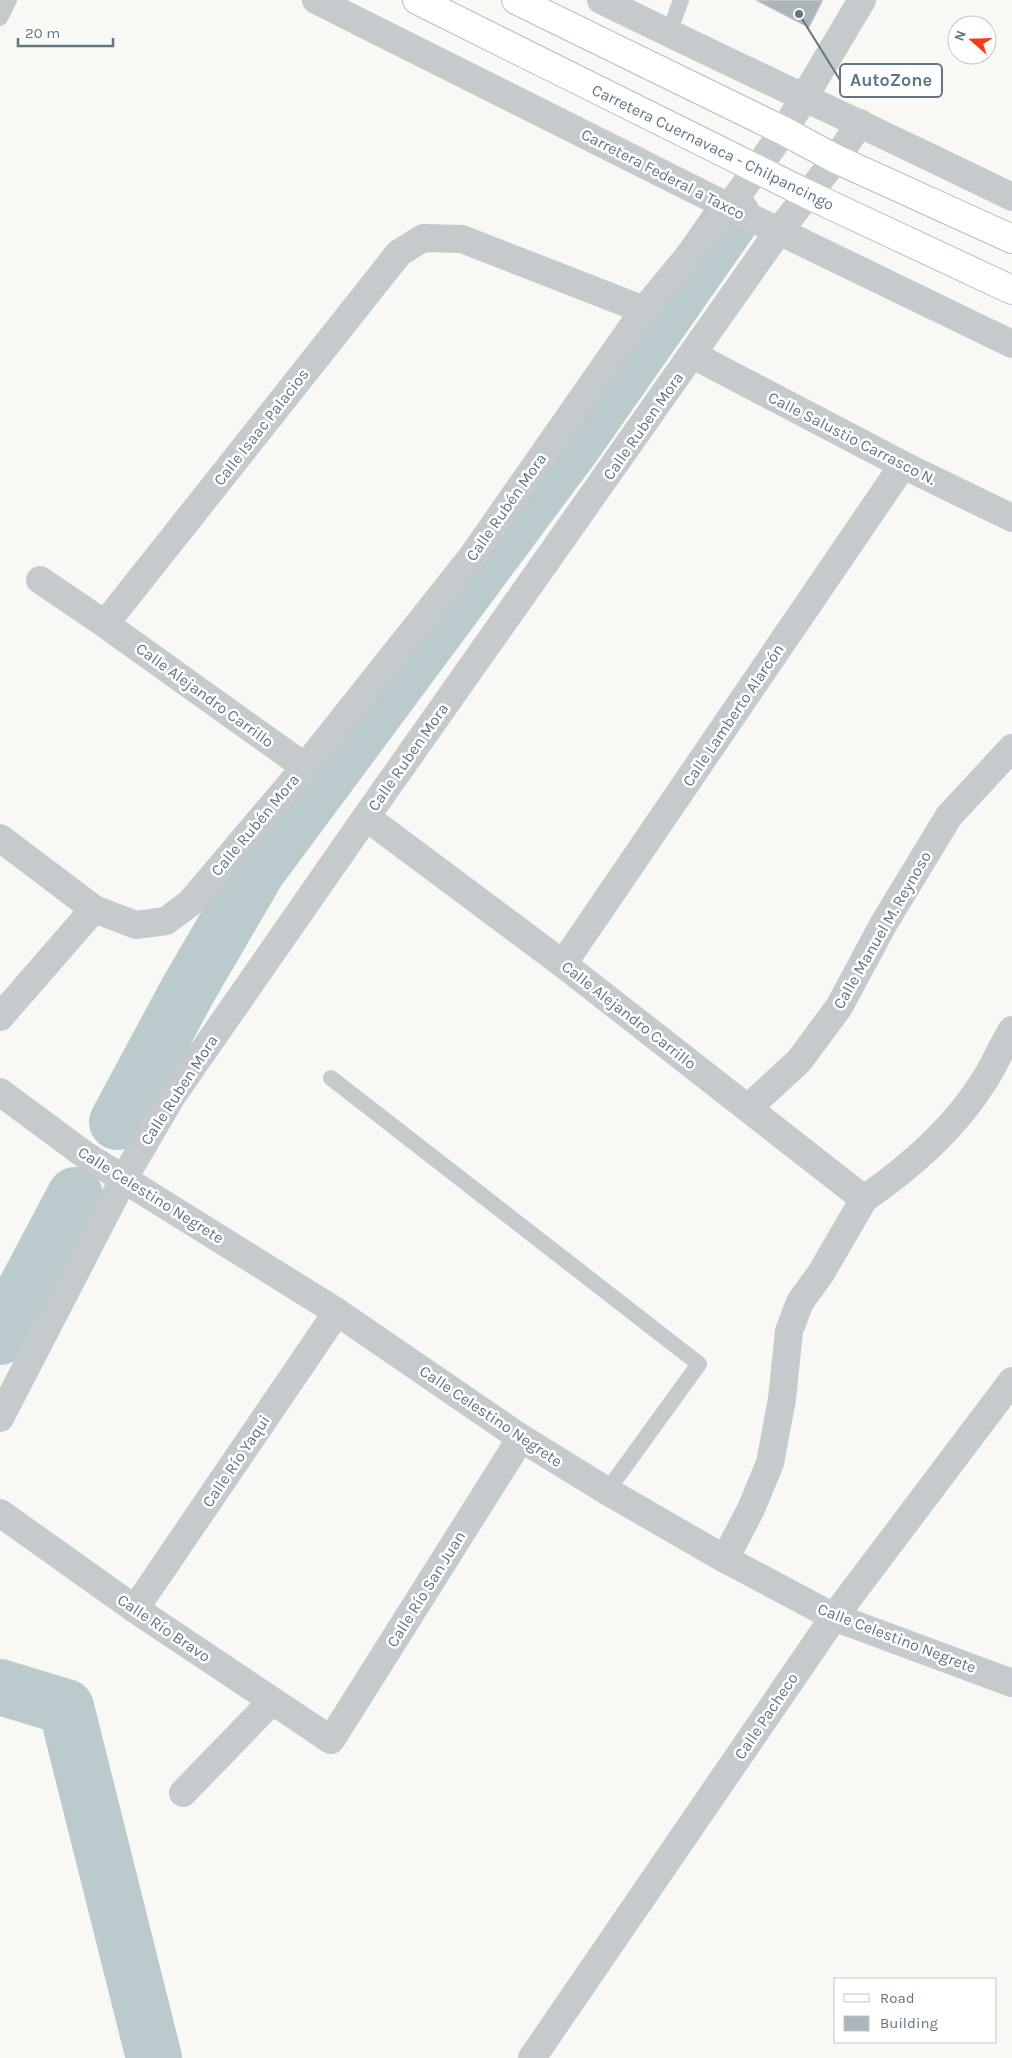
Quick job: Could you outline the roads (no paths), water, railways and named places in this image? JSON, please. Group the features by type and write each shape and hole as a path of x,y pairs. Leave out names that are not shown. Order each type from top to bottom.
{"main road":[{"name":"Carretera Cuernavaca - Chilpancingo","path":"417,0 807,194 1012,290"},
{"path":"516,0 784,131 836,159 1012,239"}],"street":[{"name":"Carretera Federal a Taxco","path":"316,0 778,232 1012,344"},
{"path":"601,0 804,99 860,123 1012,197"},
{"name":"Calle Rubén Mora","path":"0,838 94,909 136,925 166,921 190,903 304,767 471,558 644,310 758,169 804,99 862,0"},
{"name":"Calle Ruben Mora","path":"0,1418 124,1178 172,1096 366,817 693,356 778,232 836,159 860,123"},
{"name":"Calle Isaac Palacios","path":"105,624 399,253 422,238 462,239 644,310"},
{"name":"Calle Salustio Carrasco N.","path":"693,356 903,465 1012,518"},
{"name":"Calle Lamberto Alarcón","path":"562,964 903,465"},
{"name":"Calle Alejandro Carrillo","path":"40,580 105,624 304,767"},
{"name":"Calle Manuel M. Reynoso","path":"748,1108 799,1061 839,1007 884,923 949,816 1012,748"},
{"name":"Calle Alejandro Carrillo","path":"366,817 562,964 864,1199"},
{"path":"0,1017 94,909"},
{"path":"724,1559 750,1509 770,1464 782,1399 789,1331 798,1309 864,1199 889,1182 923,1154 957,1116 982,1084 1012,1030"},
{"name":"Calle Celestino Negrete","path":"0,1092 85,1155 337,1312 521,1438 607,1491 724,1559 834,1617 1012,1683"},
{"name":"Calle Río Yaqui","path":"135,1609 337,1312"},
{"name":"Calle Pacheco","path":"532,2058 834,1617 1012,1381"},
{"name":"Calle Río San Juan","path":"331,1740 521,1438"},
{"name":"Calle Río Bravo","path":"0,1513 135,1609 331,1740"},
{"path":"183,1793 272,1701"}],"lane":[{"path":"0,18 9,0"},
{"path":"669,34 681,0"},
{"path":"331,1078 699,1364 607,1491"}],"waterway":[{"path":"117,1122 188,990 258,870 575,443 733,217"},
{"path":"0,1337 75,1195"},
{"path":"0,1687 66,1707 154,2058"}],"place":[{"name":"AutoZone","path":"799,14"}]}
